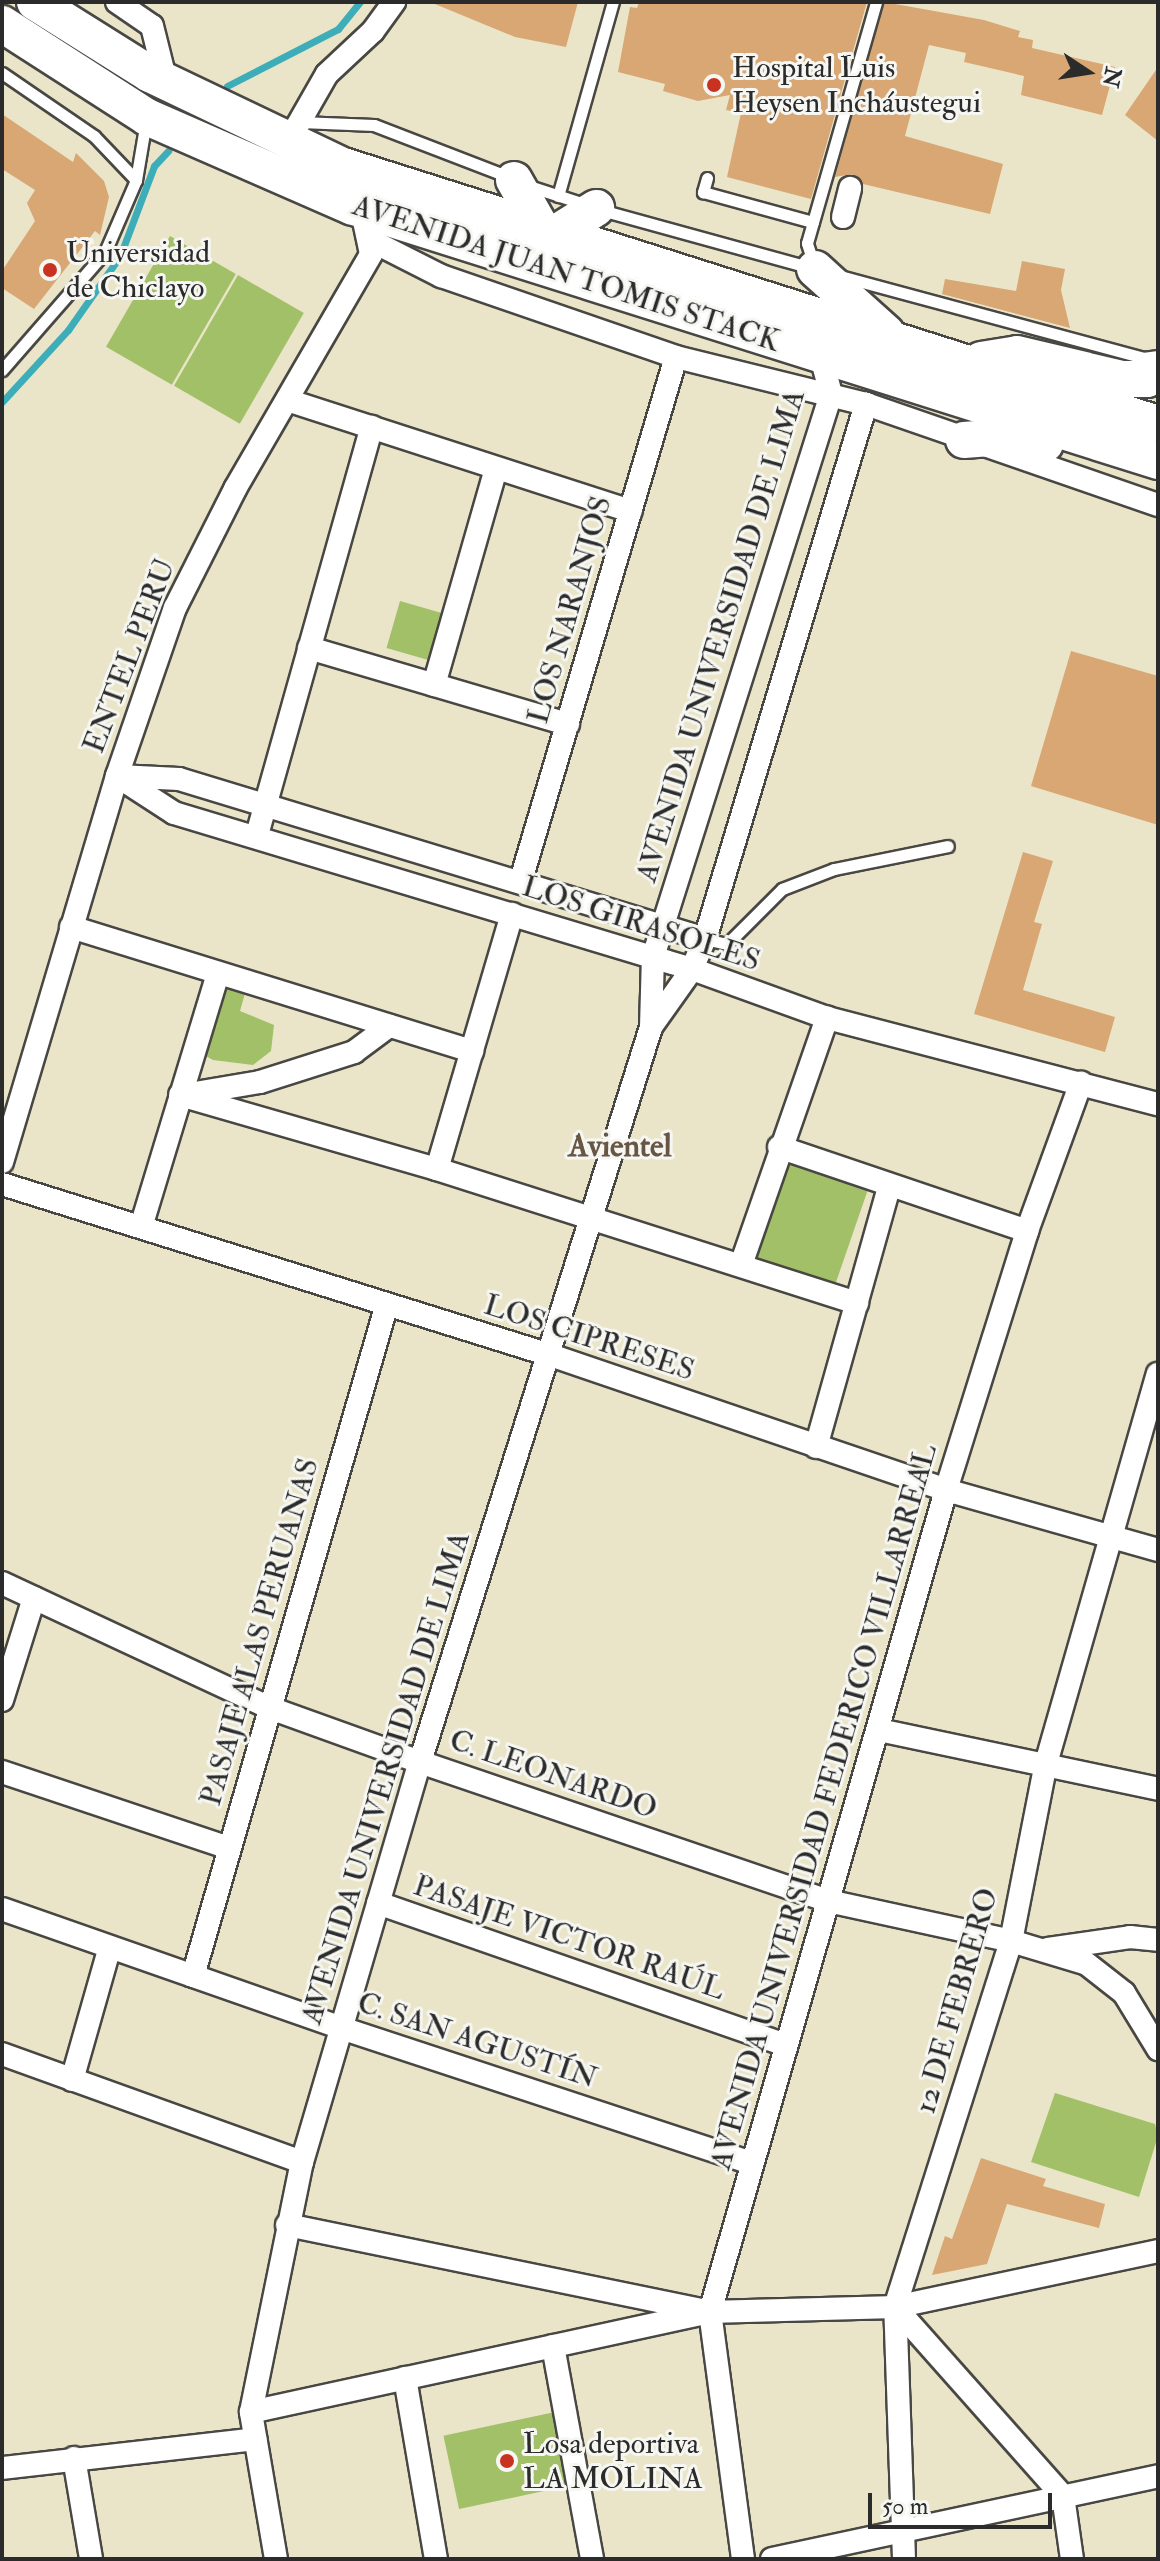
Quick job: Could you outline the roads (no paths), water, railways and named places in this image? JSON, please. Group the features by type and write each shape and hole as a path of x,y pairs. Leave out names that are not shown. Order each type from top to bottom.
{"main road":[{"name":"AVENIDA JUAN TOMIS STACK","path":"35,2 166,82 549,234 1158,424"},
{"name":"AVENIDA JUAN TOMIS STACK","path":"2,24 147,117 351,206 1158,461"},
{"path":"514,180 549,234 596,208"},
{"path":"815,269 893,340"},
{"path":"858,307 1017,354 1122,379 1147,379 1158,372"},
{"path":"964,363 1017,354"},
{"path":"964,440 1016,436 1158,469"}],"street":[{"path":"117,2 152,26 166,82"},
{"path":"294,132 327,74 373,31 394,2"},
{"path":"843,217 850,188"},
{"path":"351,206 364,220 370,240"},
{"name":"AVENIDA JUAN TOMIS STACK","path":"370,240 441,276 676,357 866,404 1158,505"},
{"name":"ENTEL PERU","path":"2,1162 117,776 175,608 235,489 290,401 371,254 370,240"},
{"name":"AVENIDA UNIVERSIDAD DE LIMA","path":"276,2559 251,2412 302,2162 420,1762 593,1220 651,1027 653,957 831,394 821,356"},
{"name":"LOS NARANJOS","path":"521,880 676,357"},
{"path":"290,401 631,511"},
{"name":"AVENIDA UNIVERSIDAD DE LIMA","path":"651,1027 692,969 705,939 866,404"},
{"path":"257,835 268,805 372,427"},
{"path":"434,685 496,469"},
{"path":"309,648 568,724"},
{"path":"117,776 179,779 521,880 705,939"},
{"name":"LOS GIRASOLES","path":"117,776 174,813 257,835 692,969 827,1018 1158,1104"},
{"path":"437,1169 512,914"},
{"path":"71,927 472,1051"},
{"path":"141,1227 218,974"},
{"path":"741,1265 779,1147 827,1018"},
{"path":"180,1095 260,1082 306,1068 354,1052 389,1026"},
{"name":"AVENIDA UNIVERSIDAD FEDERICO VILLARREAL","path":"743,2559 710,2312 946,1490 1027,1231 1081,1083"},
{"path":"180,1095 437,1169 857,1303"},
{"path":"779,1147 889,1187 1027,1231"},
{"name":"LOS CIPRESES","path":"2,1184 550,1355 946,1490 1158,1550"},
{"path":"816,1447 889,1187"},
{"name":"PASAJE ALAS PERUANAS","path":"193,1976 387,1304"},
{"name":"12 DE FEBRERO","path":"904,2559 900,2532 895,2307 1011,1941 1045,1767 1108,1536 1154,1404 1158,1374"},
{"name":"C. LEONARDO","path":"2,1583 270,1708 420,1762 828,1901 1011,1941 1087,1964 1124,1993 1158,2049"},
{"path":"2,1700 34,1598"},
{"path":"879,1730 1158,1789"},
{"path":"2,1772 229,1848"},
{"name":"PASAJE VICTOR RAÚL","path":"378,1903 786,2045"},
{"name":"C. SAN AGUSTÍN","path":"2,1909 341,2028 752,2163"},
{"path":"1040,1950 1130,1937 1158,1940"},
{"path":"72,2080 110,1947"},
{"path":"2,2054 302,2162"},
{"path":"287,2225 710,2312"},
{"path":"251,2412 710,2312 895,2307 1158,2251"},
{"path":"895,2307 1063,2496 1072,2559"},
{"path":"553,2346 592,2559"},
{"path":"405,2378 436,2559"},
{"path":"2,2468 255,2439"},
{"path":"74,2458 91,2559"},
{"path":"772,2559 1158,2476"}],"lane":[{"path":"558,196 613,2"},
{"path":"815,269 807,243 876,2"},
{"path":"2,73 94,136 136,180"},
{"path":"2,370 105,252 136,180 147,117"},
{"path":"294,132 374,125 514,180 596,208 815,269 994,312 1143,358 1158,356"},
{"path":"707,178 703,192 813,222"},
{"path":"705,939 727,944 782,889 834,869 948,846"}],"waterway":[{"path":"227,86 338,29 360,2"},
{"path":"2,402 68,330 120,256 154,166 168,151"}],"place":[{"name":"Hospital Luis Heysen Incháustegui","path":"714,85"},
{"name":"Universidad de Chiclayo","path":"50,270"},
{"name":"Losa deportiva LA MOLINA","path":"507,2461"}],"district":[{"name":"Avientel","path":"620,1146"}]}
